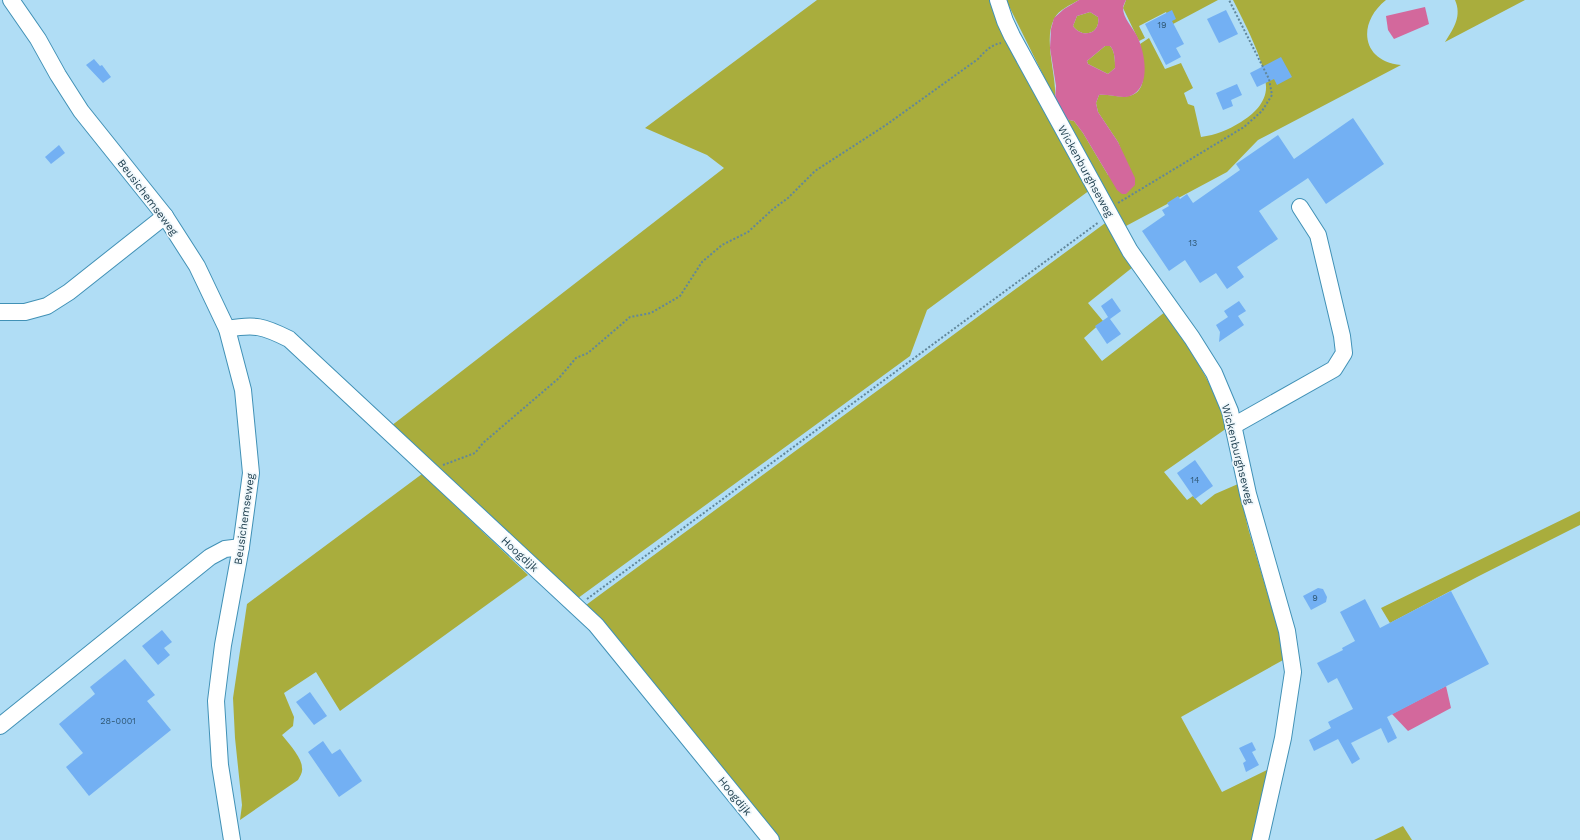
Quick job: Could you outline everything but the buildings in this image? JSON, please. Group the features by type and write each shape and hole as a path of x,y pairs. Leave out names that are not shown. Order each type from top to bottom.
{"street":[{"name":"Beusichemseweg","path":"11,0 38,39 58,75 81,111 165,216 197,266 227,329 243,390 251,473 241,548 223,645 216,701 220,765 232,840"},
{"name":"Wickenburghseweg","path":"998,0 1005,22 1012,36 1108,212 1130,251 1214,372 1230,412 1256,522 1287,631 1293,672 1283,738 1260,840"},
{"path":"1233,426 1334,369 1344,353 1342,336 1318,235 1300,207"},
{"path":"0,312 25,312 47,306 69,292 165,216"},
{"name":"Hoogdijk","path":"227,329 246,326 266,328 288,339 434,474 575,608 596,625 771,840"},
{"path":"0,726 210,557 226,549 241,548"}],"path":[{"path":"575,608 1108,212 1244,127 1262,111 1272,95 1269,79 1229,0"},
{"path":"434,474 444,464 474,453 483,443 559,378 576,358 588,353 630,317 652,313 680,296 702,262 722,245 748,232 773,209 788,198 815,171 886,125 978,59 994,45 1004,42 1012,36"}],"shaded area":[{"path":"817,0 993,0 1090,190 927,310 910,356 574,601 391,426 724,168 707,155 645,128"},
{"path":"1006,0 1079,0 1065,8 1056,16 1051,28 1050,48 1055,99"},
{"path":"1079,0 1126,0 1123,7 1123,12 1140,43 1144,60 1145,69 1142,86 1137,92 1127,97 1099,95 1096,103 1098,112 1118,142 1135,178 1135,185 1126,194 1122,194 1117,190 1083,133 1074,121 1065,119 1055,99 1056,86 1050,48 1051,29 1054,18 1064,9","holes":["1090,12 1098,17 1097,27 1090,33 1077,30 1073,26 1077,16","1105,46 1110,46 1112,48 1115,59 1115,68 1108,74 1088,64 1087,61"]},
{"path":"1126,0 1218,0 1173,24 1166,12 1139,26 1145,38 1139,41 1123,8"},
{"path":"1233,0 1386,0 1370,19 1367,30 1368,40 1371,49 1378,56 1388,62 1401,65 1258,140 1227,172 1126,226 1065,119 1074,121 1083,133 1108,175 1123,155 1118,142 1098,112 1096,103 1099,95 1121,97 1128,96 1135,94 1140,89 1143,66 1140,44 1149,38 1165,69 1181,63 1193,88 1184,93 1188,104 1194,106 1201,137 1222,132 1246,119 1262,103 1266,92 1265,76 1248,30"},
{"path":"1455,0 1525,0 1445,42 1456,22 1458,11"},
{"path":"1425,7 1429,24 1394,39 1388,30 1386,16"},
{"path":"1090,12 1098,17 1097,27 1090,33 1077,30 1073,26 1077,16"},
{"path":"1105,46 1110,46 1112,48 1115,59 1115,68 1108,74 1088,64 1087,61"},
{"path":"1108,221 1133,267 1088,303 1103,321 1084,338 1102,361 1165,312 1184,340 1208,381 1227,428 1164,472 1187,500 1193,496 1201,505 1215,494 1238,484 1248,528 1284,649 1285,659 1181,717 1222,792 1269,769 1252,840 775,840 582,608"},
{"path":"422,474 528,575 340,711 316,672 284,693 294,717 293,726 282,735 300,759 302,772 298,780 240,820 242,805 235,738 233,698 247,604"},
{"path":"1580,511 1580,525 1390,623 1381,608"},
{"path":"1446,686 1451,708 1408,731 1392,714"},
{"path":"1403,826 1412,840 1374,840"}]}
